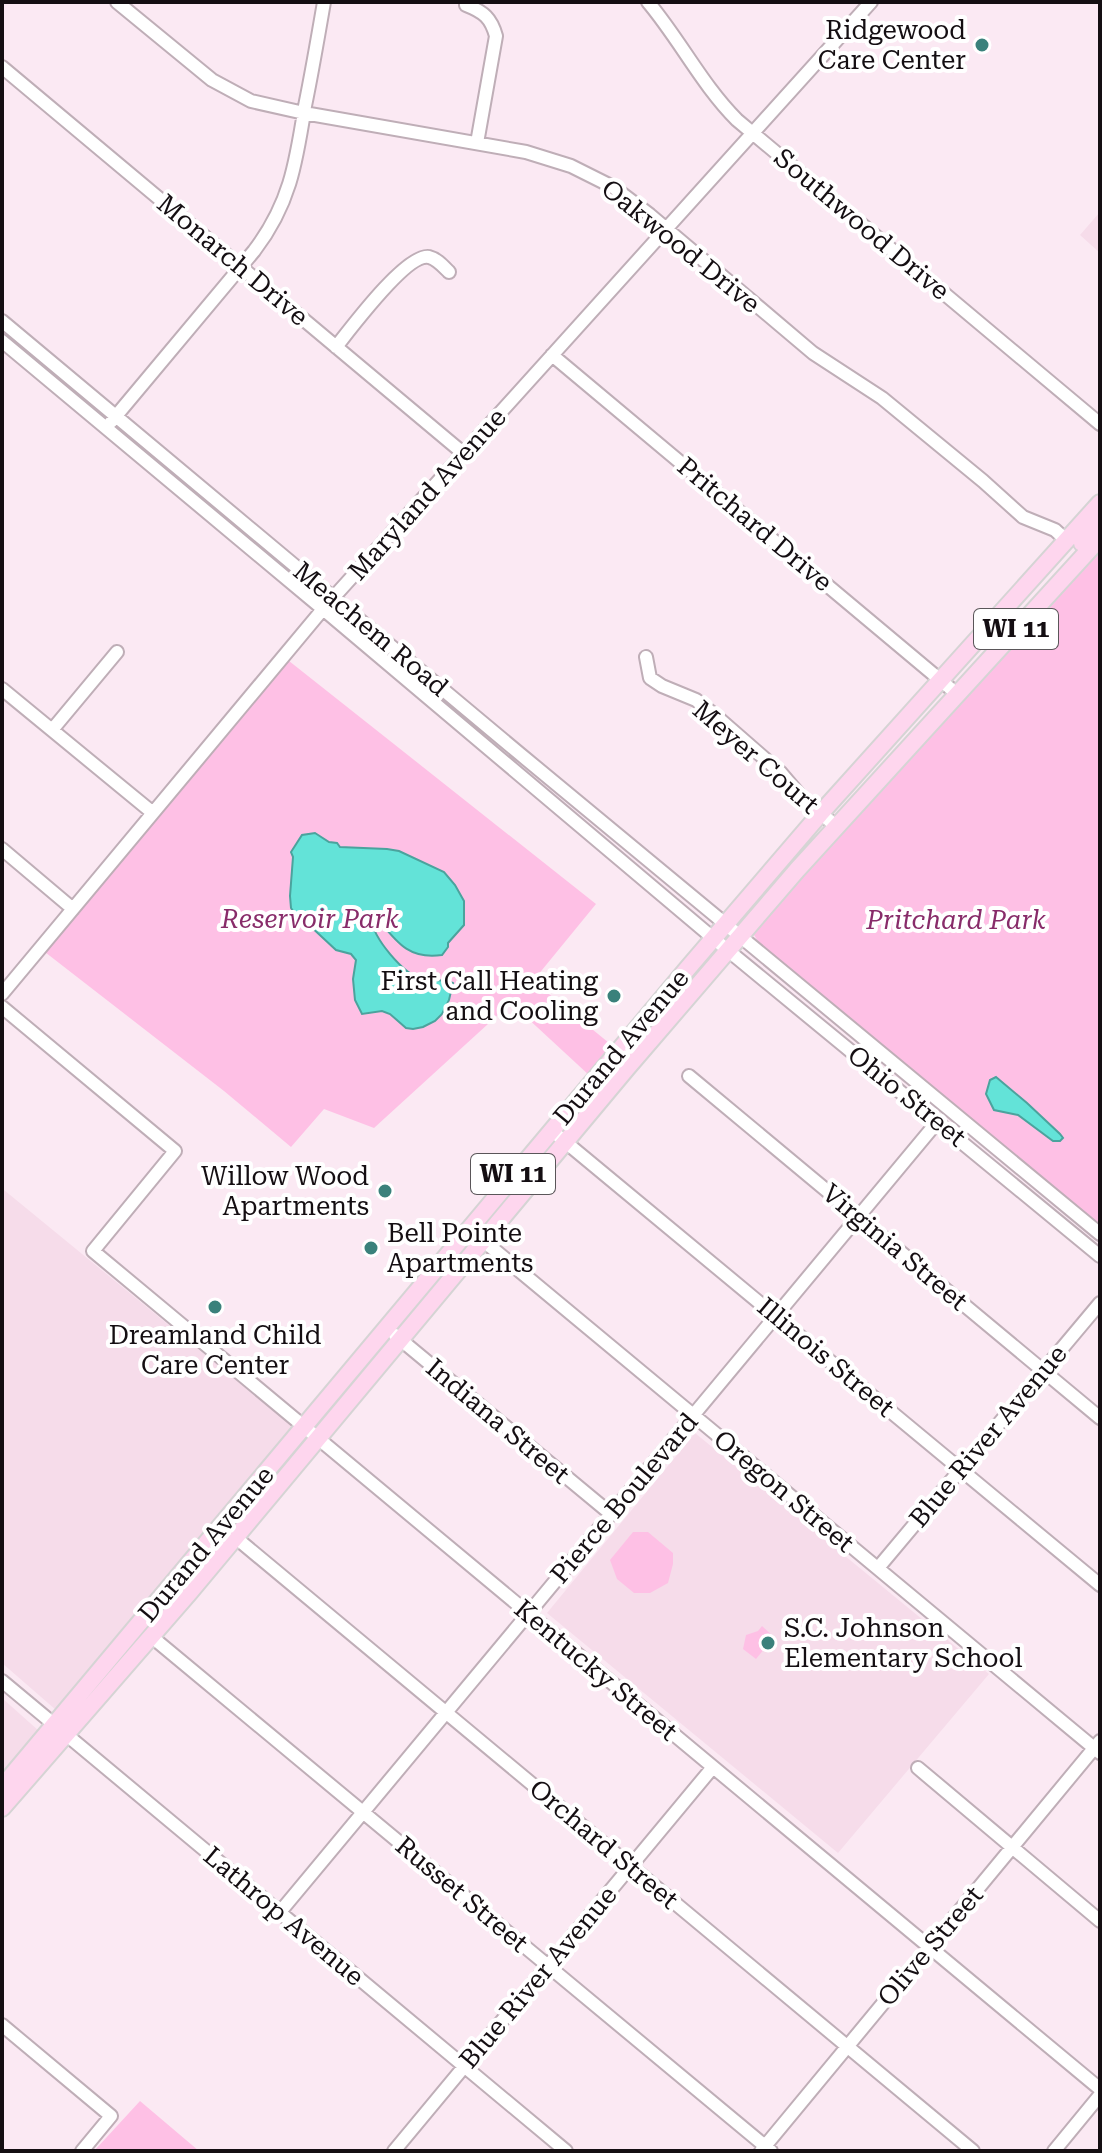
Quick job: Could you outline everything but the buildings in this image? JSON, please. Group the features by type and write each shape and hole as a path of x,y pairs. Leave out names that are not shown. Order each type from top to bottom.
{"main road":[{"name":"Durand Avenue","path":"2,1787 152,1637 235,1537 385,1328 468,1228 820,814 1100,503"},
{"path":"1076,563 1080,545 1100,523"},
{"name":"Durand Avenue","path":"2,1808 154,1607 310,1433 400,1339 836,826 1100,538"},
{"path":"152,1637 148,1627 155,1614 154,1607"}],"street":[{"name":"Oakwood Drive","path":"117,2 224,88 265,105 526,152 571,166 613,187 813,353 882,398 1023,517 1055,530 1067,541"},
{"path":"106,428 264,238 284,201 292,177 324,2"},
{"name":"Southwood Drive","path":"648,2 711,91 752,133 1100,424"},
{"name":"Maryland Avenue","path":"2,994 323,609 867,3"},
{"path":"466,5 477,9 492,22 496,36 477,143"},
{"name":"Monarch Drive","path":"2,67 463,453"},
{"path":"336,347 403,268 419,258 428,257 438,261 449,272"},
{"name":"Meachem Road","path":"2,321 741,936"},
{"name":"Meachem Road","path":"2,341 713,938"},
{"path":"16,353 26,342"},
{"name":"Pritchard Drive","path":"552,355 957,694"},
{"path":"209,514 219,503"},
{"path":"52,730 117,652"},
{"name":"Meyer Court","path":"646,657 650,678 696,700 780,772 803,799 836,826"},
{"path":"409,683 419,670"},
{"path":"2,689 153,813"},
{"path":"510,768 520,754"},
{"path":"604,846 614,832"},
{"path":"2,849 73,909"},
{"name":"Ohio Street","path":"741,936 1100,1234"},
{"name":"Ohio Street","path":"713,938 1100,1256"},
{"name":"Kentucky Street","path":"2,1007 175,1151 93,1251 1100,2089"},
{"name":"Virginia Street","path":"689,1076 1100,1418"},
{"name":"Pierce Boulevard","path":"280,1912 938,1121"},
{"name":"Illinois Street","path":"551,1130 1100,1585"},
{"name":"Oregon Street","path":"468,1228 1098,1747"},
{"name":"Blue River Avenue","path":"878,1568 1100,1303"},
{"name":"Indiana Street","path":"385,1328 611,1514"},
{"name":"Orchard Street","path":"235,1537 973,2151"},
{"name":"Russet Street","path":"152,1637 766,2149"},
{"name":"Lathrop Avenue","path":"2,1681 566,2151"},
{"name":"Olive Street","path":"766,2149 847,2046 1098,1747"},
{"name":"Blue River Avenue","path":"394,2151 713,1767"},
{"path":"918,1768 1100,1921"},
{"path":"2,2025 111,2116 82,2151"},
{"path":"1054,2151 1100,2095"}],"shaded area":[{"path":"1100,212 1100,253 1080,235"},
{"path":"315,833 340,847 399,851 444,872 455,885 464,901 464,925 442,955 412,952 397,941 377,918 371,918 383,945 406,970 422,979 453,983 449,1000 435,1021 413,1029 406,1028 382,1011 362,1014 355,1000 353,979 356,960 351,954 336,950 297,917 291,908 291,852 302,835"},
{"path":"996,1077 1063,1138 1053,1141 1018,1115 994,1110 986,1094 990,1080"},
{"path":"4,1190 292,1426 291,1434 56,1710 2,1663"},
{"name":"S.C. Johnson Elementary School","path":"695,1433 989,1674 838,1853 547,1613"},
{"path":"2,1698 39,1731 2,1776"}],"green space":[{"name":"Pritchard Park","path":"1100,547 1100,1225 759,943 754,935 757,927"},
{"name":"Reservoir Park","path":"284,657 596,904 533,981 614,1047 590,1076 511,1003 374,1128 324,1109 291,1147 41,949"},
{"path":"633,1532 648,1532 673,1553 668,1583 650,1593 634,1593 617,1579 610,1560"},
{"path":"762,1626 774,1637 756,1659 743,1649 746,1635"},
{"path":"140,2101 199,2151 94,2151"}],"place":[{"name":"Ridgewood Care Center","path":"982,45"},
{"name":"First Call Heating and Cooling","path":"614,996"},
{"name":"Willow Wood Apartments","path":"385,1191"},
{"name":"Bell Pointe Apartments","path":"371,1248"},
{"name":"Dreamland Child Care Center","path":"215,1307"},
{"name":"S.C. Johnson Elementary School","path":"768,1643"}]}
